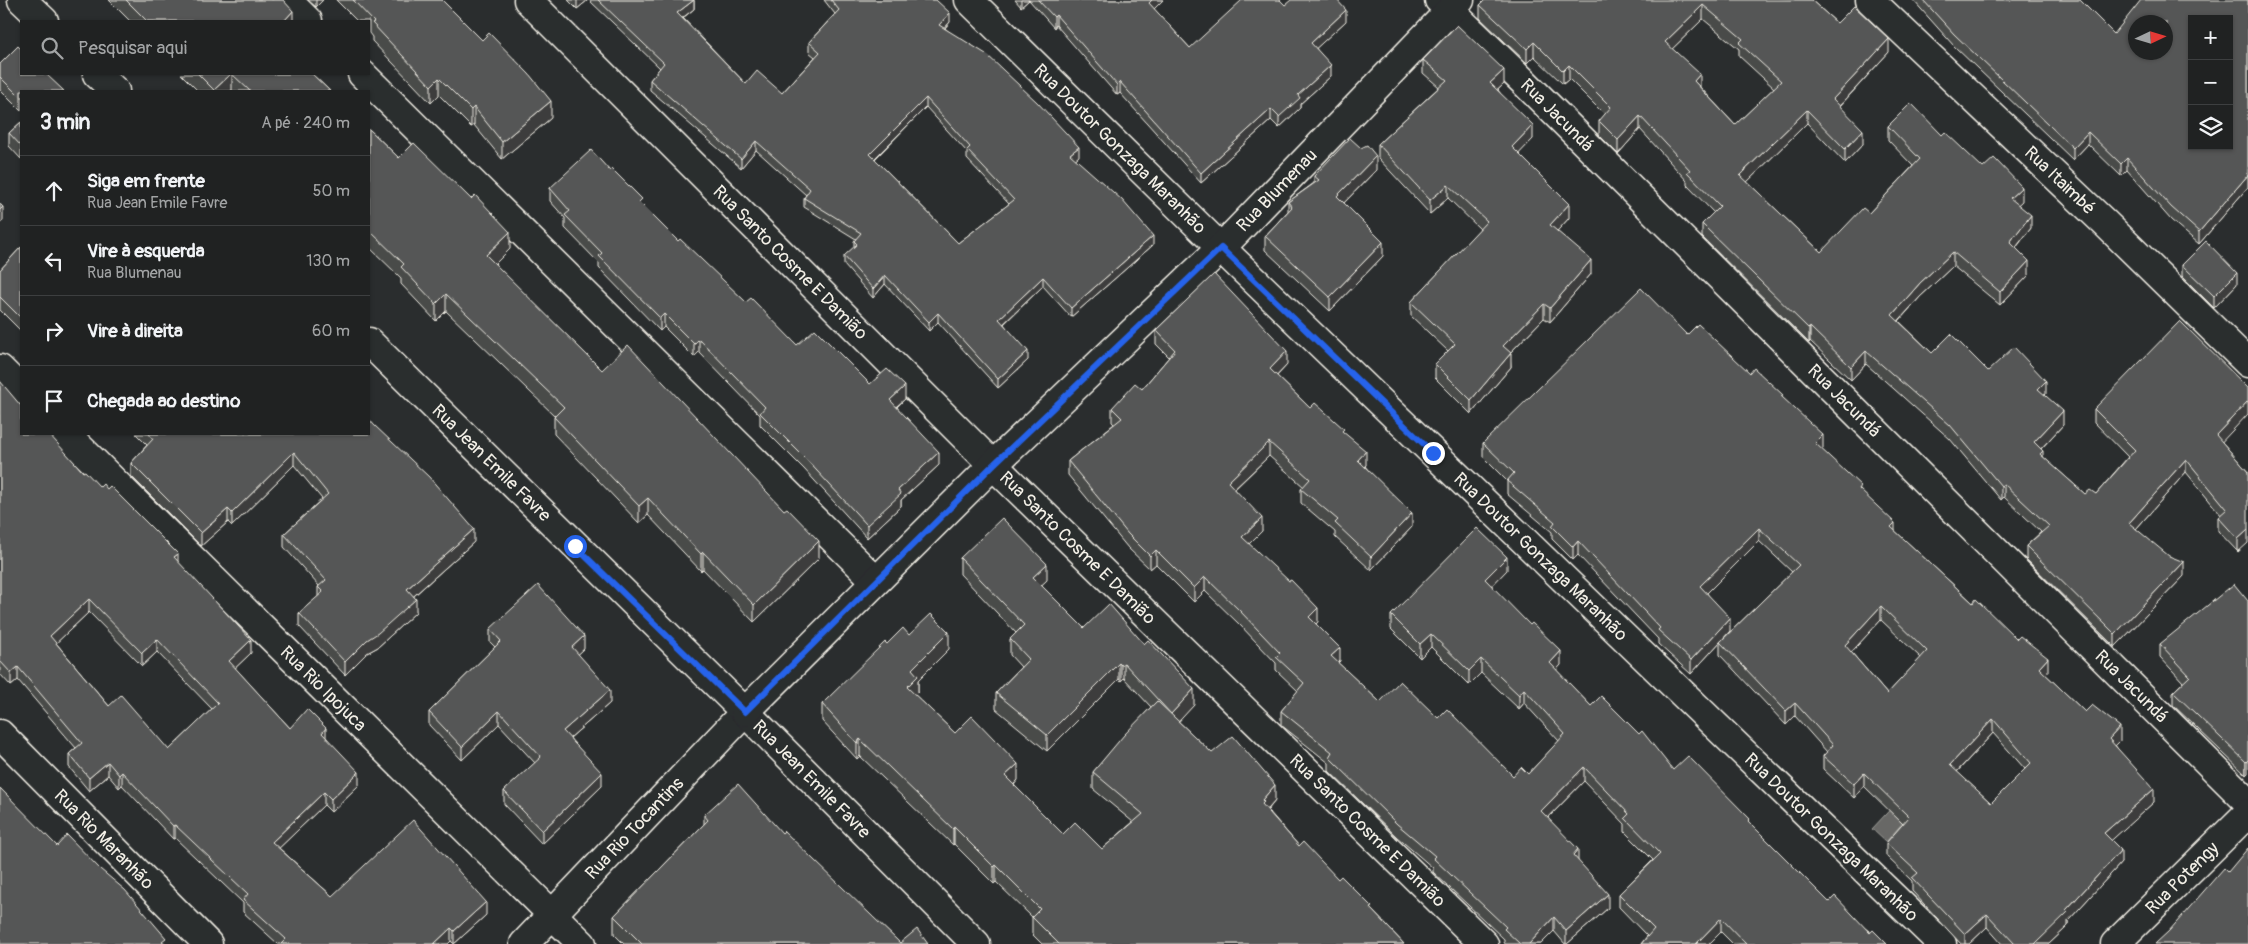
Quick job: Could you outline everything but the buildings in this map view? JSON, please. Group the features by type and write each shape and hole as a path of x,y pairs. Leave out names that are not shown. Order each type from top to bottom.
{"street":[{"path":"22,0 43,20"},
{"path":"287,0 307,20"},
{"name":"Rua Santo Cosme E Damião","path":"528,0 993,465 1484,944"},
{"name":"Rua Doutor Gonzaga Maranhão","path":"969,0 1221,248 1942,944"},
{"name":"Rua Itaimbé","path":"1870,0 2105,223 2248,363"},
{"name":"Rua Blumenau","path":"745,712 867,572 993,465 1221,248 1450,3"},
{"name":"Rua Jacundá","path":"1450,3 2248,802"},
{"path":"98,75 114,90"},
{"path":"363,75 867,572"},
{"name":"Rua Jean Emile Favre","path":"370,343 745,712 976,944"},
{"path":"0,369 20,389"},
{"name":"Rua Rio Ipojuca","path":"67,435 582,944"},
{"name":"Rua Rio Tocantins","path":"524,944 553,916 745,712"},
{"name":"Rua Rio Maranhão","path":"0,734 208,944"},
{"name":"Rua Potengy","path":"2115,944 2248,813"}],"shaded area":[{"path":"1899,800 1912,812 1886,842 1872,829"}],"route":[{"path":"575,546 745,712 875,580 1221,248 1433,453"}]}
